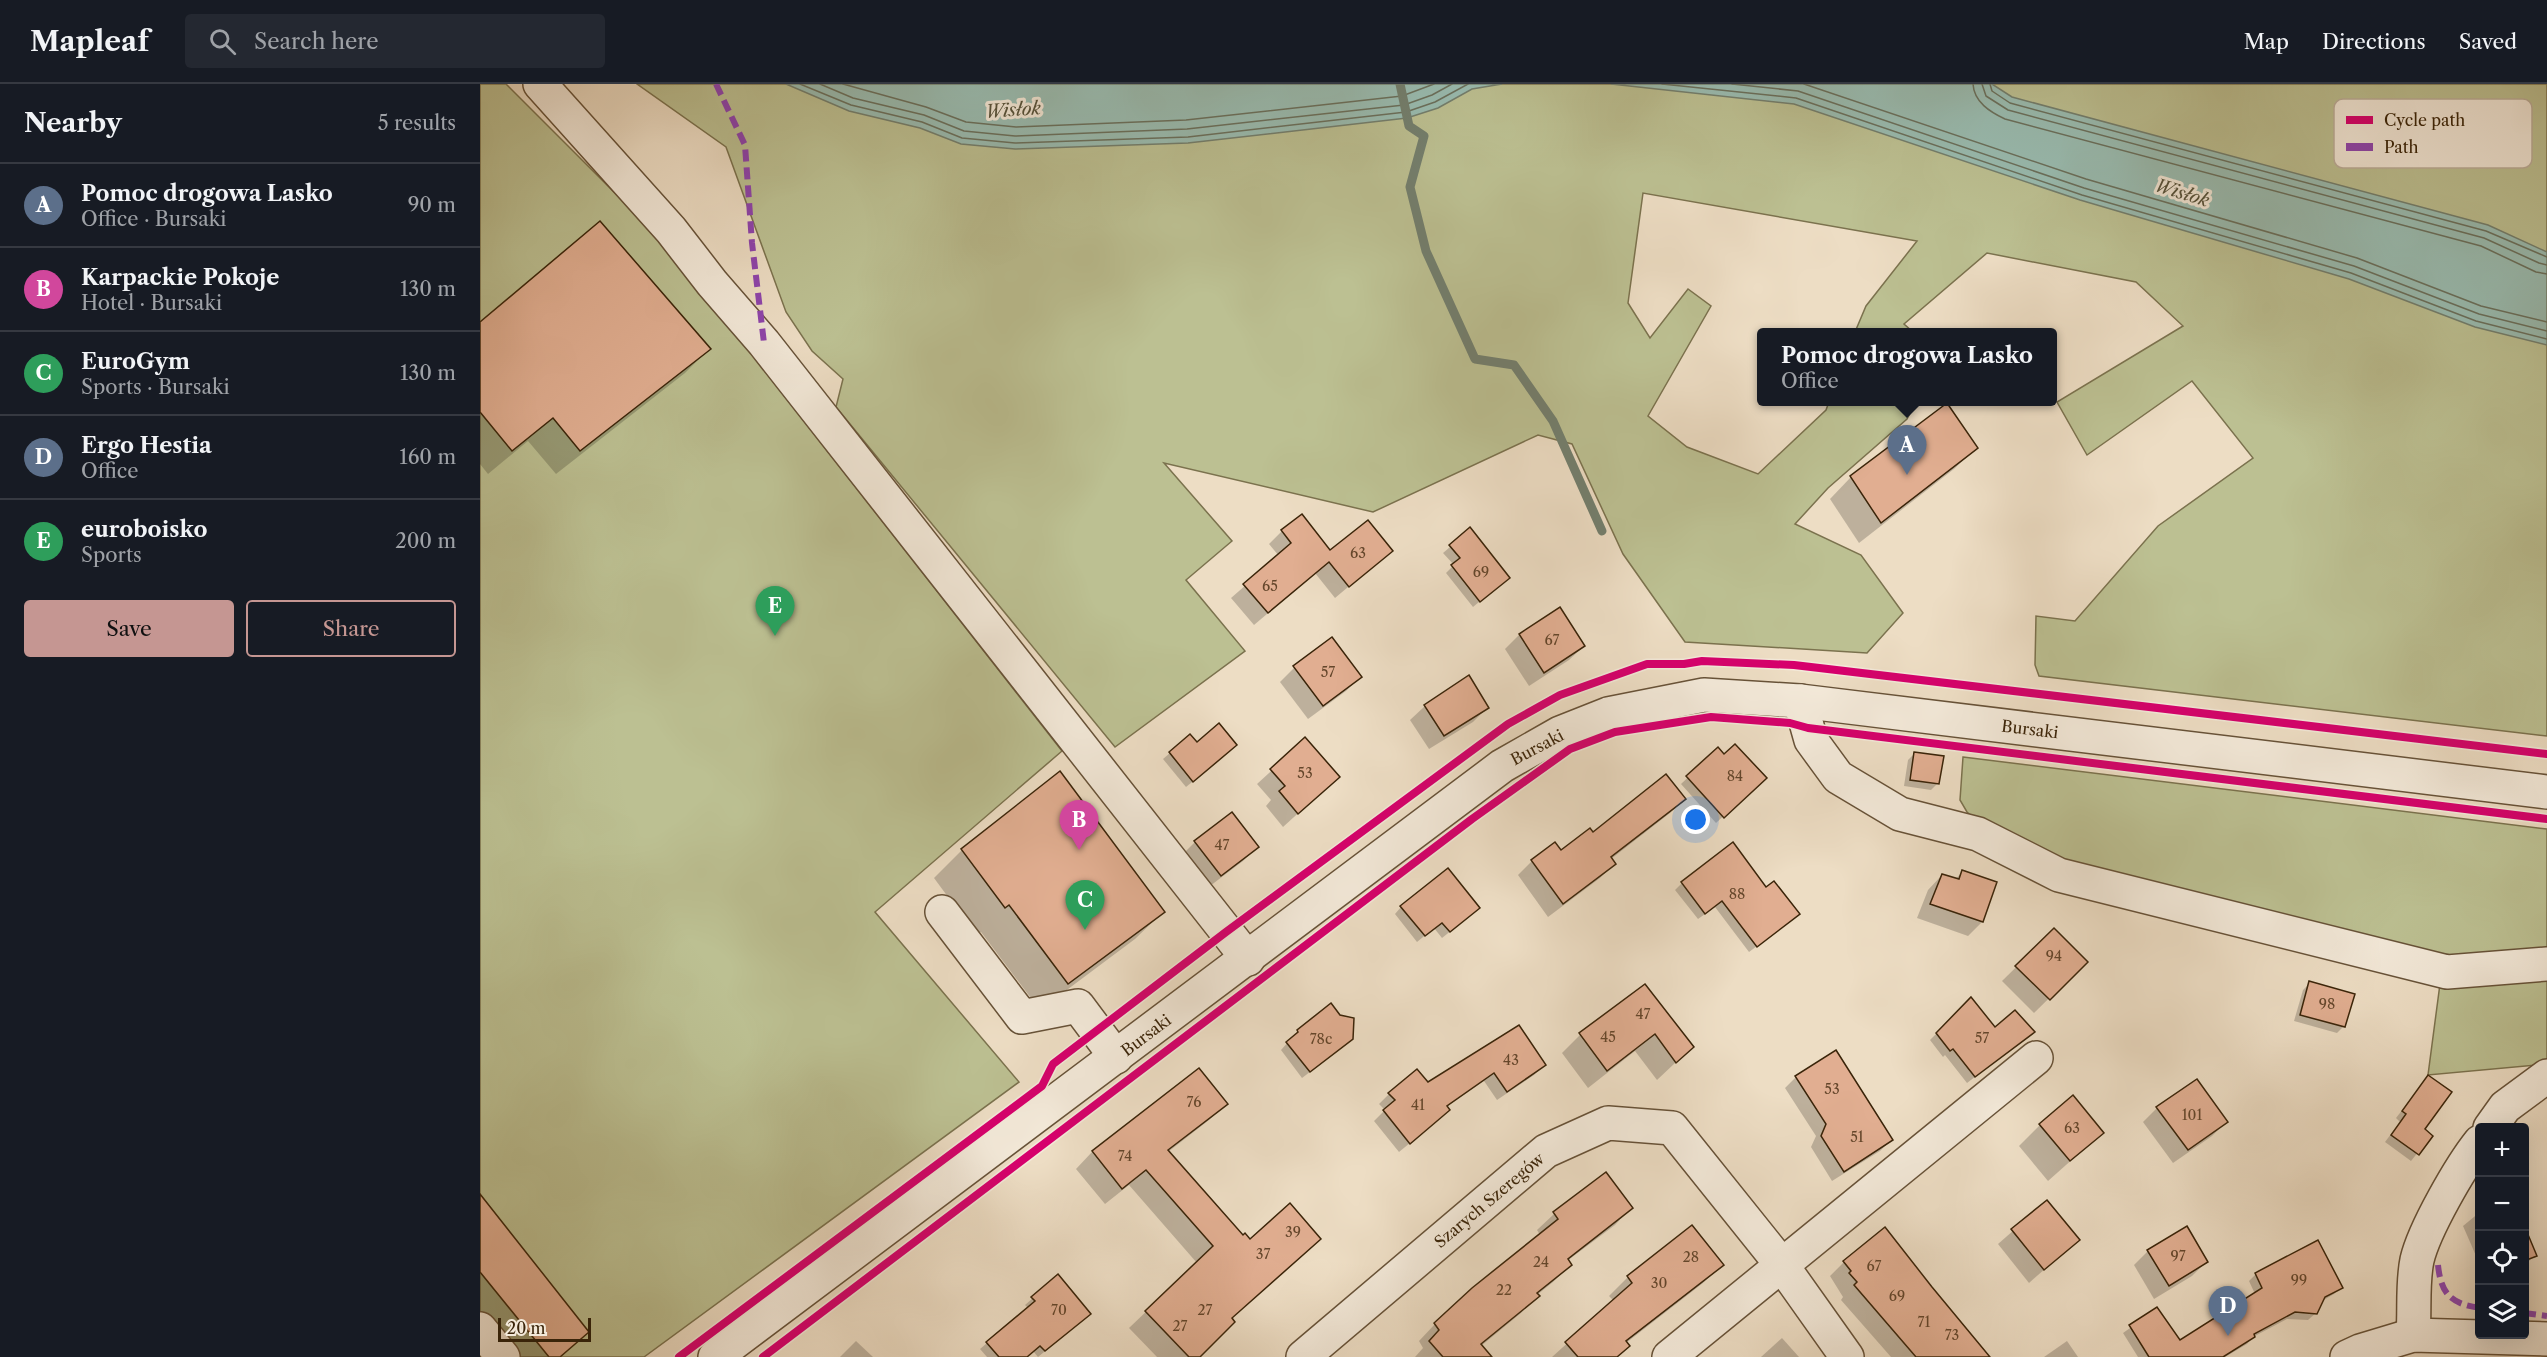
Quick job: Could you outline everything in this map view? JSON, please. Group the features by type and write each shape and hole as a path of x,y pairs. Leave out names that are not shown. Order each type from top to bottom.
{"street":[{"path":"540,84 671,230 711,283 764,343 1248,959"},
{"name":"Bursaki","path":"715,1357 1248,959 1502,766 1560,733 1608,714 1704,695 1800,701 2547,792"},
{"path":"1800,701 1811,740 1838,777 1900,814 1978,834 2059,875 2448,972 2547,964"},
{"path":"942,912 1022,1017 1078,1006 1116,1057"},
{"path":"1669,1357 2036,1058"},
{"path":"2494,1123 2505,1107 2547,1076"},
{"name":"Szarych Szeregów","path":"1303,1357 1546,1151 1608,1123 1672,1128 1782,1264 1847,1357"},
{"path":"2413,1335 2417,1261 2426,1237 2475,1149"},
{"path":"480,1329 503,1357"},
{"path":"2347,1357 2413,1335 2547,1339"}],"green space":[{"path":"480,84 506,84 664,242 1062,751 875,912 1019,1082 644,1357 480,1357"},
{"path":"637,84 2547,84 2547,736 2039,676 2035,665 2036,616 2075,621 2158,526 2253,458 2192,381 2087,455 2057,402 2183,326 2136,282 1987,253 1904,324 1908,328 1857,328 1866,306 1917,241 1643,193 1628,303 1650,338 1688,289 1711,306 1648,416 1687,447 1758,474 1826,410 1828,406 1914,406 1907,419 1828,488 1795,524 1861,555 1903,613 1867,653 1685,642 1623,554 1572,444 1538,435 1373,512 1164,463 1232,541 1186,580 1245,651 1115,747 836,407 843,379 812,351 786,312 726,147"},
{"path":"1963,757 2547,829 2547,1064 2428,1075 2443,961 2050,857 1984,828 1967,812 1960,800"}],"water":[{"name":"Wisłok","path":"786,84 1502,84 1472,89 1438,108 1407,118 1188,143 1015,149 961,144 920,128 849,111"},
{"name":"Wisłok","path":"1611,84 1992,84 2012,97 2488,225 2547,252 2547,345 2475,327 2349,279 2080,200 1794,104"}],"building":[{"path":"600,221 711,349 580,451 553,418 512,451 480,412 480,322"},
{"path":"1943,406 1949,406 1978,448 1881,523 1850,476"},
{"path":"1302,514 1330,550 1368,520 1393,551 1349,587 1329,562 1268,613 1243,584 1291,543 1281,530"},
{"path":"1470,527 1510,578 1480,602 1451,565 1460,558 1449,545"},
{"path":"1560,607 1585,646 1544,673 1519,634"},
{"path":"1332,637 1362,677 1323,706 1293,666"},
{"path":"1469,675 1489,708 1444,736 1424,705"},
{"path":"1219,723 1237,745 1193,782 1169,752 1190,734 1197,742"},
{"path":"1305,737 1340,777 1298,814 1279,791 1285,786 1270,769"},
{"path":"1735,744 1767,778 1724,818 1686,776 1718,747 1724,754"},
{"path":"1914,752 1944,756 1939,784 1910,780"},
{"path":"1060,771 1165,912 1068,984 1009,905 1005,908 961,849"},
{"path":"1666,774 1686,799 1611,857 1616,864 1563,904 1531,860 1555,842 1561,850 1590,828 1593,832"},
{"path":"1232,812 1259,847 1221,876 1194,841"},
{"path":"1733,842 1766,887 1774,881 1800,914 1757,947 1722,901 1705,914 1681,882"},
{"path":"1448,868 1480,908 1450,932 1442,923 1425,936 1400,906"},
{"path":"1962,870 1997,882 1983,922 1930,904 1942,874 1959,879"},
{"path":"2054,928 2088,962 2050,1000 2015,966"},
{"path":"2309,981 2355,994 2345,1027 2300,1015"},
{"path":"1645,984 1694,1047 1676,1063 1655,1034 1607,1071 1579,1033"},
{"path":"1971,997 1995,1027 2015,1010 2035,1032 1975,1077 1953,1049 1950,1051 1936,1033"},
{"path":"1331,1003 1340,1015 1354,1018 1353,1039 1310,1072 1286,1042 1298,1032 1297,1030"},
{"path":"1519,1025 1546,1065 1507,1092 1494,1073 1447,1106 1450,1110 1410,1144 1383,1110 1395,1100 1388,1093 1417,1069 1428,1082"},
{"path":"1836,1050 1893,1140 1844,1172 1821,1136 1826,1124 1795,1076"},
{"path":"1199,1068 1228,1104 1168,1150 1243,1235 1245,1233 1250,1239 1290,1203 1321,1239 1232,1318 1235,1322 1200,1357 1189,1357 1145,1311 1213,1246 1146,1170 1122,1189 1092,1151"},
{"path":"2428,1075 2452,1092 2425,1129 2433,1136 2419,1155 2391,1135 2406,1114 2402,1111"},
{"path":"2197,1079 2228,1122 2188,1150 2156,1107"},
{"path":"2073,1095 2104,1133 2070,1161 2039,1124"},
{"path":"1606,1172 1633,1208 1568,1259 1572,1265 1537,1293 1540,1296 1481,1344 1492,1357 1443,1357 1429,1341 1439,1330 1434,1323 1472,1288 1558,1219 1553,1212"},
{"path":"480,1194 589,1332 560,1357 549,1357 480,1272"},
{"path":"2047,1200 2080,1240 2044,1270 2011,1229"},
{"path":"1692,1225 1724,1265 1626,1341 1630,1346 1617,1357 1578,1357 1565,1342 1632,1283 1627,1276"},
{"path":"2187,1226 2208,1262 2169,1286 2147,1250"},
{"path":"1885,1227 1990,1357 1916,1357 1854,1285 1857,1282 1843,1261"},
{"path":"2529,1237 2537,1256 2529,1259"},
{"path":"2318,1240 2343,1288 2325,1297 2317,1314 2295,1312 2254,1334 2255,1337 2223,1357 2149,1357 2129,1325 2157,1307 2180,1340 2262,1288 2255,1273"},
{"path":"1058,1274 1091,1314 1045,1351 1040,1346 1027,1357 999,1357 986,1342 1035,1301 1031,1297"}],"waterway":[{"path":"1400,84 1409,126 1424,136 1410,187 1426,251 1475,359 1514,365 1553,421 1602,531"}],"marked path":[{"path":"716,84 745,145 752,243 764,343"},
{"path":"2438,1265 2439,1275 2449,1296 2462,1304 2475,1307"},
{"path":"2529,1314 2547,1316"}],"cycle path":[{"path":"679,1357 1042,1086 1053,1064 1226,932 1508,724 1560,695 1647,664 1684,664 1702,661 1794,665 2547,754"},
{"path":"763,1357 1472,819 1570,749 1615,732 1711,717 1790,723 1808,728 2547,819"}],"place":[{"name":"Pomoc drogowa Lasko","path":"1907,475"},
{"name":"euroboisko","path":"775,636"},
{"name":"Karpackie Pokoje","path":"1079,850"},
{"name":"EuroGym","path":"1085,930"},
{"name":"Ergo Hestia","path":"2228,1336"}]}
